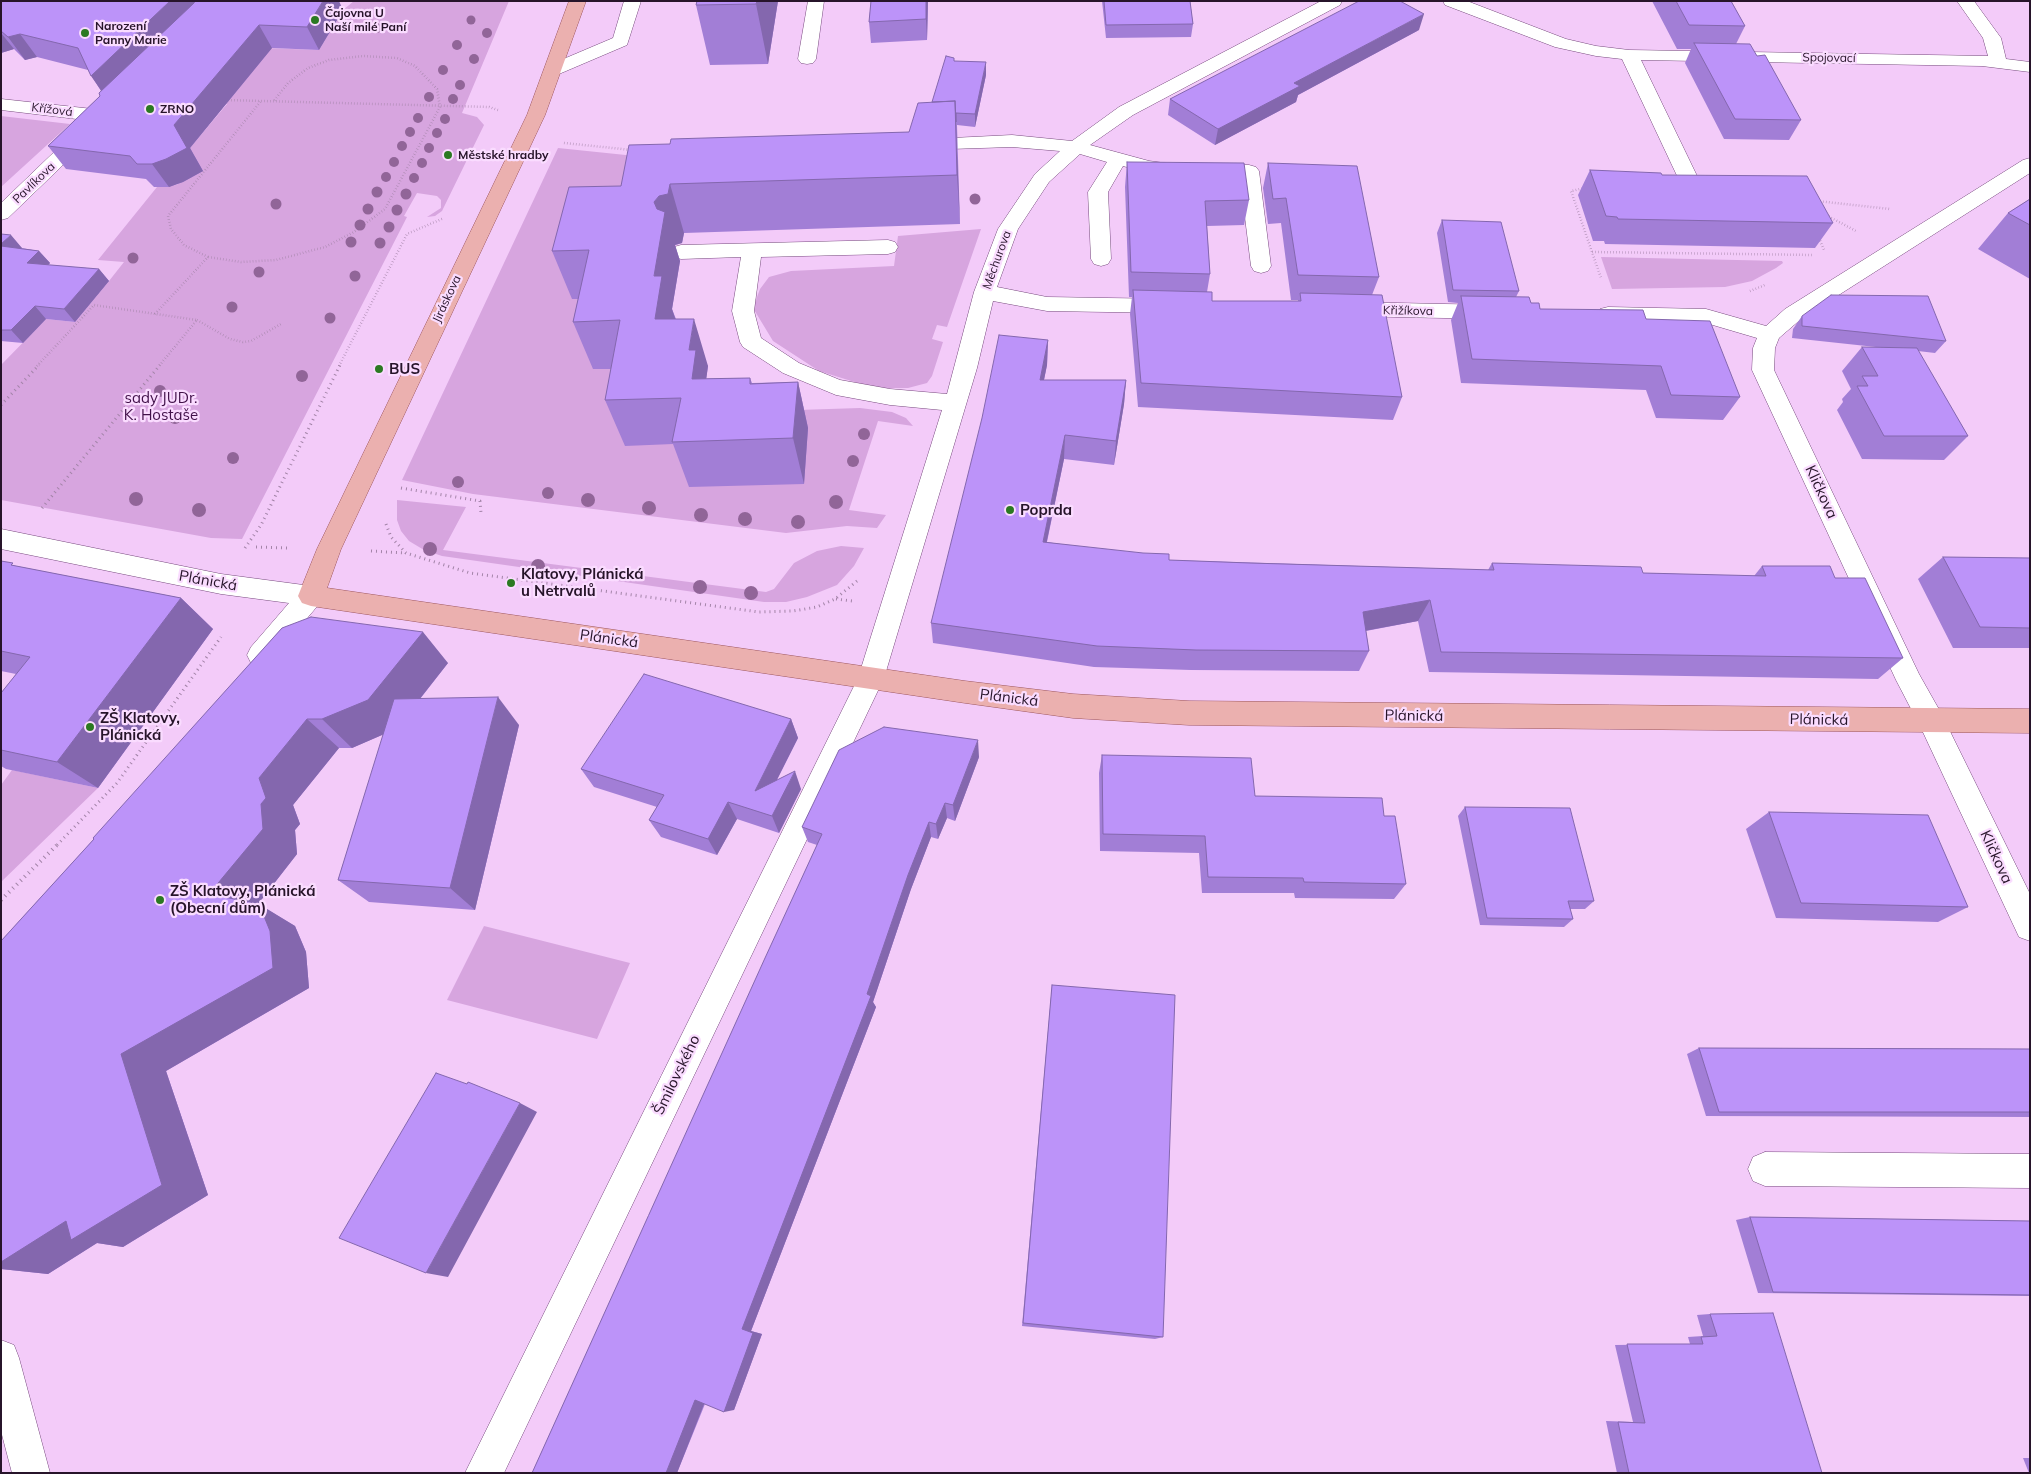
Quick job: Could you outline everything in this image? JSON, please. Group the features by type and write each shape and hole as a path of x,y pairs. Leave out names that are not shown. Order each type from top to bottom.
{"main road":[{"name":"Jiráskova","path":"311,596 328,549 536,114 554,70 578,1"},
{"name":"Plánická","path":"311,596 1073,706 1189,714 2030,721"}],"street":[{"path":"554,70 621,42 633,1"},
{"path":"807,60 816,1"},
{"name":"Měchurova","path":"871,678 955,403 985,292 1008,229 1042,178 1086,138 1126,111 1334,1"},
{"name":"Spojovací","path":"1451,1 1561,43 1596,51 1628,55 1748,48 1982,61 2030,67"},
{"path":"1965,1 1992,38 1998,63"},
{"path":"1628,55 1698,180 1669,181"},
{"name":"Křížová","path":"1,104 108,111"},
{"name":"Pavlíkova","path":"1,214 108,111"},
{"path":"902,145 1012,141 1076,147 1148,167 1249,171 1261,266"},
{"path":"1101,259 1098,192 1118,159"},
{"path":"1584,314 1706,316 1770,334 1793,314 2030,164"},
{"path":"681,252 888,246"},
{"path":"752,250 743,311 751,342 792,368 836,387 890,397 955,403"},
{"path":"985,292 1047,304 1185,306"},
{"name":"Křižíkova","path":"1332,309 1516,312"},
{"name":"Kličkova","path":"1770,334 1764,348 1764,370 1909,680 1931,721 2030,927"},
{"name":"Plánická","path":"1,539 221,584 311,596"},
{"path":"242,678 311,596"},
{"name":"Šmilovského","path":"484,1473 871,678"},
{"path":"1765,1170 2030,1171"},
{"path":"1,1358 31,1473"}],"path":[{"path":"261,101 168,216 171,229 184,245 208,257 241,262 276,260 325,247 354,232 385,209 440,107 437,89 415,66 397,58 363,56 330,60 308,68 288,83 273,102"},
{"path":"220,99 489,107 505,113 536,114"},
{"path":"581,144 637,150"},
{"path":"1590,187 1571,191 1602,283"},
{"path":"1816,201 1893,209"},
{"path":"1821,212 1854,230"},
{"path":"221,584 261,524 407,234 449,216"},
{"path":"1807,260 1825,249 1816,233"},
{"path":"1592,252 1815,255"},
{"path":"155,314 208,257"},
{"path":"1743,292 1760,288 1768,283"},
{"path":"1,405 94,305 197,320 230,339 243,342 251,341 280,324"},
{"path":"36,515 197,320"},
{"path":"399,488 480,501 481,513"},
{"path":"384,518 391,537 406,553 470,573 759,612 792,611 817,607 835,599 857,582 861,575"},
{"path":"1,900 48,856 117,783 226,630"}],"green space":[{"name":"sady JUDr. K. Hostaše","path":"354,1 509,1 462,113 477,117 484,125 442,211 435,216 427,217 441,208 441,200 437,196 417,193 404,216 407,217 242,539 211,538 1,500 1,365 46,319 75,322 124,262 98,260 157,187 176,185 193,176 183,156 227,104 216,103 265,48 319,50 343,10"},
{"path":"1,116 70,124 1,187"},
{"path":"558,148 674,160 607,298 638,368 767,411 860,408 892,412 906,418 913,426 878,421 849,510 886,515 877,528 847,526 786,533 473,494 402,480"},
{"path":"981,229 947,327 937,325 932,339 943,342 932,376 927,383 908,388 874,388 819,371 773,341 753,308 760,289 769,277 791,271 894,266 898,236"},
{"path":"1601,257 1782,261 1783,263 1752,281 1725,287 1612,289"},
{"path":"397,500 466,507 443,550 766,592 774,589 794,563 817,551 841,546 864,548 854,566 837,585 807,597 786,602 764,602 442,556 424,550 409,541 401,531 397,520"},
{"path":"12,770 98,788 1,882 1,785"},
{"path":"484,926 630,963 597,1039 447,1000"}],"building":[{"name":"Narození Panny Marie","path":"1,1 170,1 91,76 78,48 20,34 8,37 1,31"},
{"path":"195,1 323,1 307,27 259,25 174,125 187,148 152,164 137,164 130,156 48,146 100,96 99,93"},
{"path":"697,1 757,1 756,4 696,5"},
{"path":"871,1 926,1 926,19 869,22"},
{"path":"1104,1 1190,1 1193,24 1106,25"},
{"path":"1359,1 1400,1 1424,14 1294,83 1300,86 1218,129 1170,99"},
{"path":"1676,1 1731,1 1745,26 1689,25"},
{"path":"1694,43 1750,44 1757,56 1765,55 1801,120 1735,119"},
{"path":"946,56 954,58 954,61 986,62 975,114 956,113 956,122 955,101 932,102"},
{"path":"955,101 957,175 670,184 668,194 659,196 654,202 657,209 665,212 654,276 662,276 655,319 694,319 689,350 696,350 692,379 750,378 750,384 798,382 793,438 672,442 681,398 605,400 620,320 573,322 589,250 552,251 569,187 621,186 629,145 670,144 671,139 909,132 918,103"},
{"path":"1127,162 1244,163 1249,200 1205,201 1210,274 1131,272"},
{"path":"1268,163 1357,166 1379,277 1298,275 1286,198 1273,199"},
{"path":"1590,170 1661,173 1662,175 1807,176 1833,223 1618,219 1617,217 1606,216"},
{"path":"2030,199 2030,225 2008,213"},
{"path":"1442,220 1501,222 1519,291 1453,290"},
{"path":"1,234 11,235 1,244"},
{"path":"1,246 39,251 27,263 99,269 64,309 35,306 11,330 1,330"},
{"path":"1133,290 1212,292 1212,301 1301,301 1300,293 1382,295 1402,397 1141,383"},
{"path":"1831,295 1928,296 1946,341 1802,326 1802,316"},
{"path":"1461,296 1529,297 1531,303 1539,303 1540,309 1643,310 1646,319 1710,321 1740,397 1671,395 1661,366 1472,359"},
{"path":"999,335 1048,340 1040,380 1126,380 1116,441 1065,435 1043,542 1169,554 1169,560 1250,563 1494,570 1492,563 1641,567 1643,573 1766,576 1762,566 1830,566 1835,578 1865,578 1903,658 1441,652 1430,600 1363,612 1369,651 1196,650 1097,646 931,623 982,418"},
{"path":"1862,347 1917,348 1968,436 1884,436 1857,386 1868,386 1862,376 1878,376"},
{"path":"1943,557 2030,558 2030,628 1980,627"},
{"path":"1,561 13,563 11,565 181,598 57,762 1,750 1,693 30,657 1,651"},
{"path":"311,617 423,632 368,700 322,719 307,719 259,778 266,798 261,804 263,829 209,894 259,904 270,931 273,968 121,1054 162,1185 71,1240 66,1221 1,1262 1,941 282,628"},
{"path":"644,674 791,719 755,791 795,771 772,816 728,802 708,839 649,820 664,795 581,769"},
{"path":"498,697 450,888 338,880 394,699"},
{"path":"884,727 978,740 953,805 945,803 936,824 929,822 908,875 867,994 871,996 742,1329 753,1333 724,1412 695,1400 666,1473 532,1473 822,834 802,827 839,750"},
{"path":"1102,755 1251,758 1255,796 1382,798 1384,816 1395,816 1406,884 1304,882 1303,878 1208,877 1205,836 1103,834"},
{"path":"1465,807 1570,808 1594,901 1568,901 1573,919 1487,918"},
{"path":"1769,812 1928,815 1968,907 1801,903"},
{"path":"1052,985 1175,995 1163,1337 1023,1323"},
{"path":"1699,1048 2030,1049 2030,1112 1719,1112"},
{"path":"436,1073 467,1084 468,1082 520,1103 426,1273 339,1238"},
{"path":"1750,1217 2030,1221 2030,1295 1773,1292"},
{"path":"1773,1313 1822,1473 1629,1473 1618,1422 1645,1423 1627,1344 1703,1344 1701,1337 1717,1336 1710,1314"}],"place":[{"name":"Čajovna U Naší milé Paní","path":"315,20"},
{"name":"Narození Panny Marie","path":"85,33"},
{"name":"ZRNO","path":"150,109"},
{"name":"Městské hradby","path":"448,155"},
{"name":"BUS","path":"379,369"},
{"name":"Poprda","path":"1010,510"},
{"name":"Klatovy, Plánická u Netrvalů","path":"511,583"},
{"name":"ZŠ Klatovy, Plánická","path":"90,727"},
{"name":"ZŠ Klatovy, Plánická (Obecní dům)","path":"160,900"}]}
